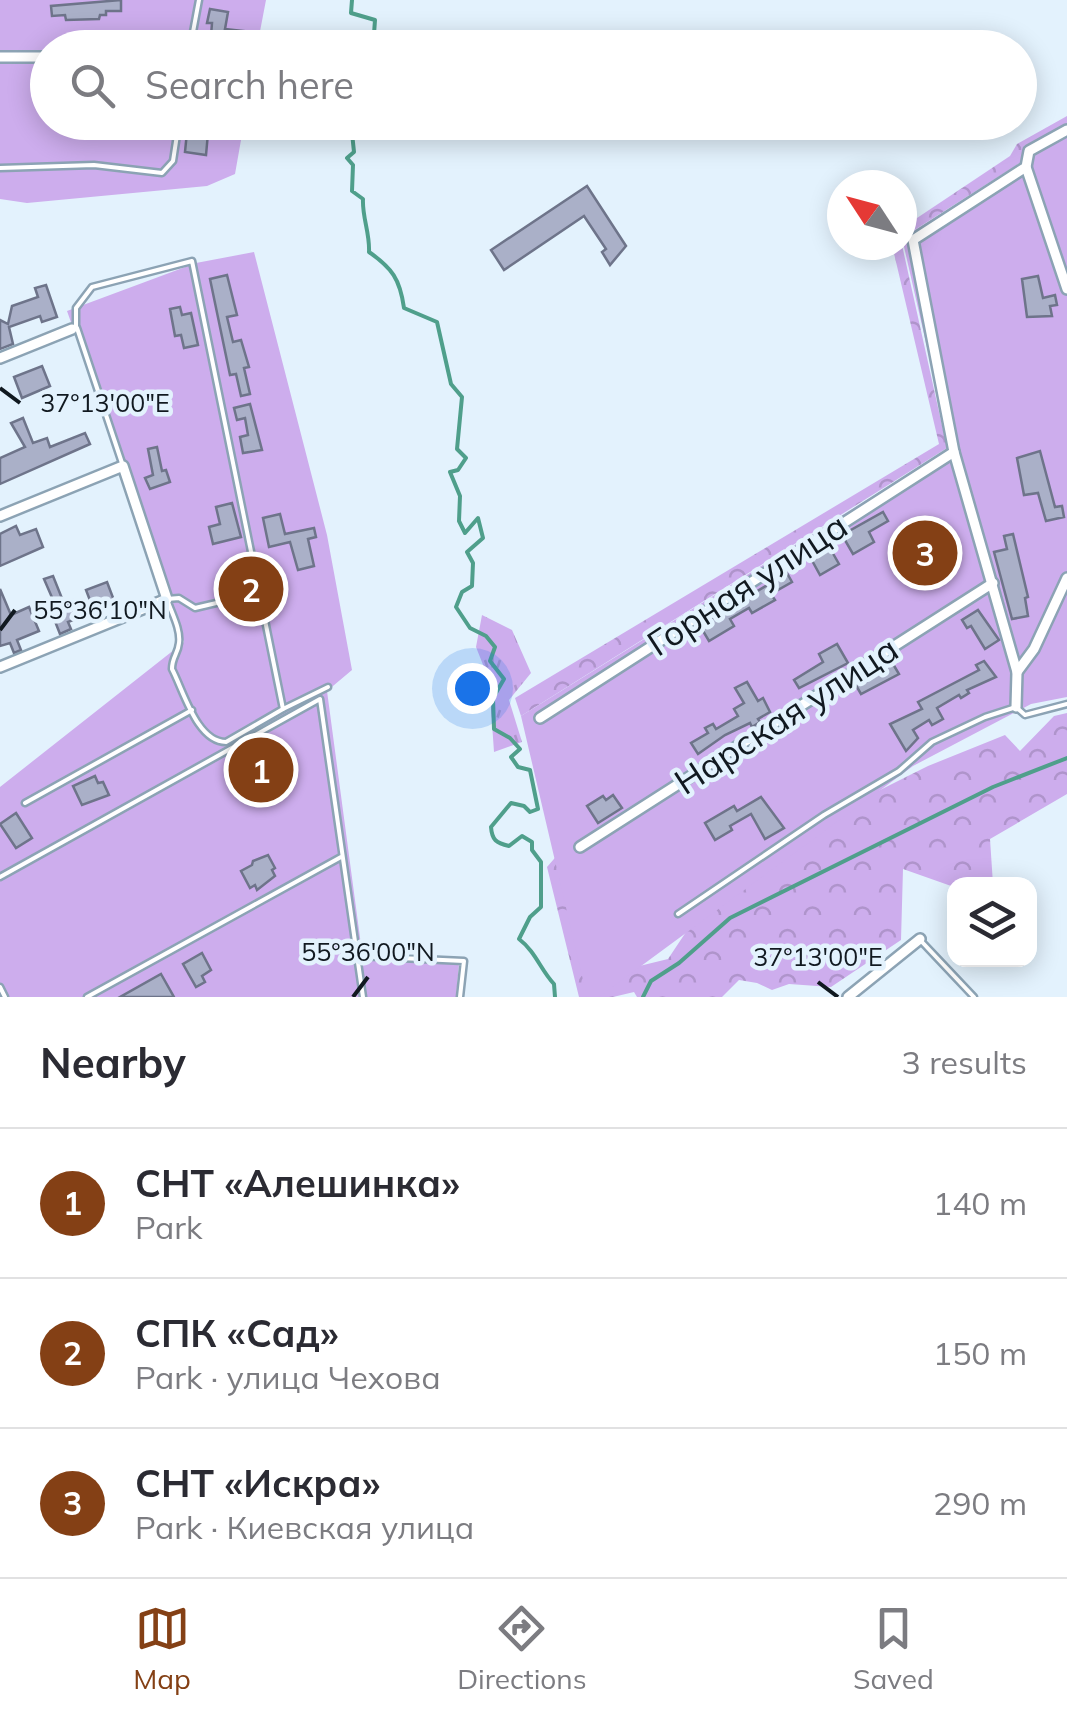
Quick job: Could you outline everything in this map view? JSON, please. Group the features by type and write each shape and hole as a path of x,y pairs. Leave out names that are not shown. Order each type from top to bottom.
{"street":[{"path":"0,58 30,57"},
{"path":"1067,130 1029,151 1026,168 1067,289"},
{"path":"1016,707 1017,672 954,452 913,240 1026,168"},
{"path":"0,358 74,328"},
{"name":"Горная улица","path":"540,718 954,452"},
{"path":"0,516 123,466 167,599 0,667"},
{"path":"1017,672 1034,649 1067,578"},
{"name":"Нарская улица","path":"580,848 993,583"},
{"path":"848,997 920,940"}],"lane":[{"path":"193,30 198,0"},
{"path":"0,168 94,165 162,173 173,161 176,140"},
{"path":"123,466 74,328 76,308 92,287 192,261 283,709"},
{"path":"259,593 195,608 179,598 167,599 180,636 172,669 204,733 216,742 226,742 328,686"},
{"path":"0,877 320,699 363,997"},
{"path":"678,914 824,816 900,771 932,742 984,717 1016,707 1025,715 1067,704"},
{"path":"26,803 192,710"},
{"path":"87,997 342,856"},
{"path":"920,940 974,997"},
{"path":"357,956 464,961 460,997"},
{"path":"0,988 5,997"}],"green space":[{"path":"0,0 266,0 260,30 30,30 30,140 241,140 235,174 207,186 27,203 0,199"},
{"path":"1067,116 1067,282 1023,161 917,228 917,218 1010,156 1017,144 1037,140 1037,133"},
{"path":"1067,136 1067,697 1031,704 913,766 599,997 587,997 521,716 950,448 907,260 917,260 917,229"},
{"path":"254,252 327,535 352,670 327,691 363,960 459,964 456,997 0,997 0,787 184,642 67,311 196,263"},
{"path":"896,260 905,260 947,448 521,716 515,698 939,444"},
{"path":"482,615 512,630 531,673 509,700 522,742 494,752 489,680 476,647"},
{"path":"1067,713 1067,794 990,839 993,877 947,877 947,885 903,869 901,940 831,987 789,984 772,990 739,980 722,997 637,997 634,992 613,997 579,997 547,867 560,852 619,971 668,959 700,911 850,805 928,766 1005,735 1020,751 1054,716"}],"building":[{"path":"121,0 121,11 106,11 99,19 66,20 65,15 52,16 51,6"},
{"path":"210,9 228,12 225,29 234,30 211,30 212,23 207,23"},
{"path":"186,140 207,140 206,155 185,152"},
{"path":"587,186 626,246 610,265 602,252 606,249 584,216 504,270 491,250"},
{"path":"227,275 237,315 227,317 233,342 241,340 249,367 244,368 250,394 241,396 236,374 230,375 210,279"},
{"path":"1038,276 1043,298 1055,295 1057,305 1050,306 1052,316 1027,317 1022,279"},
{"path":"46,285 57,317 42,322 40,316 9,327 13,344 0,349 0,320 8,324 12,306 38,297 35,288"},
{"path":"180,307 182,315 191,313 198,345 184,348 181,335 175,336 170,309"},
{"path":"42,366 50,386 22,398 14,377"},
{"path":"250,404 262,450 243,453 240,437 248,435 245,418 237,420 234,408"},
{"path":"23,418 33,443 47,438 50,447 85,433 90,444 0,484 0,458 25,447 11,423"},
{"path":"157,447 162,471 166,470 170,482 150,489 145,478 153,475 148,449"},
{"path":"1040,451 1055,507 1062,506 1064,517 1046,521 1038,493 1024,495 1017,458"},
{"path":"232,503 241,537 213,544 209,527 220,524 216,507"},
{"path":"883,512 888,521 869,532 874,542 853,554 842,535"},
{"path":"280,514 285,534 314,528 316,537 308,539 314,566 298,570 290,542 269,547 263,518"},
{"path":"16,526 20,535 36,529 43,547 0,566 0,534"},
{"path":"1013,534 1028,597 1028,616 1012,619 994,552 1007,549 1004,536"},
{"path":"827,543 839,564 820,575 809,555"},
{"path":"787,573 792,582 771,594 775,600 752,613 749,608 730,619 734,626 709,641 700,626"},
{"path":"53,576 63,601 72,603 78,618 68,622 71,629 60,634 51,611 57,609 44,579"},
{"path":"107,582 115,603 94,611 86,590"},
{"path":"0,589 11,615 29,607 39,631 17,640 21,650 14,653 10,643 0,646"},
{"path":"978,610 999,640 985,649 971,626 967,628 962,620"},
{"path":"837,644 848,663 799,688 794,680 823,662 819,654"},
{"path":"984,661 996,677 937,708 943,719 932,725 929,720 913,730 918,738 906,751 890,724 922,709 918,702 979,670 976,665"},
{"path":"893,664 899,674 861,694 854,682 867,674 870,678"},
{"path":"747,682 770,712 752,727 750,723 725,735 698,754 691,743 708,733 705,728 713,724 716,729 738,716 734,709 744,703 735,688"},
{"path":"95,776 109,795 82,805 73,786"},
{"path":"613,795 622,808 598,823 587,806"},
{"path":"761,797 784,828 765,839 751,814 715,840 705,823 734,806 737,811"},
{"path":"16,813 32,838 16,848 0,824"},
{"path":"268,855 275,876 257,890 255,885 250,888 241,871"},
{"path":"202,953 211,970 202,976 205,982 196,987 183,964"},
{"path":"161,974 174,997 120,997"}],"waterway":[{"path":"352,0 351,13 375,20 374,30"},
{"path":"353,140 354,152 347,158 353,165 352,191 363,199 369,252 394,275 404,308 437,322 451,384 462,397 457,449 466,458 458,470 450,472 460,496 459,521 465,533 478,518 483,538 467,552 473,563 472,586 462,592 456,607 470,628 486,636 495,647 490,661 504,679 493,698 494,729 520,749 511,757 518,767 530,770 538,809 530,812 511,803 491,827 501,844 509,846 522,836 532,842 532,850 541,862 541,907 530,917 519,939 554,984 555,997"},
{"path":"643,997 651,981 679,963 730,918 993,787 1067,758"}],"place":[{"name":"СНТ «Искра»","path":"925,553"},
{"name":"СПК «Сад»","path":"251,589"},
{"name":"СНТ «Алешинка»","path":"261,770"}]}
